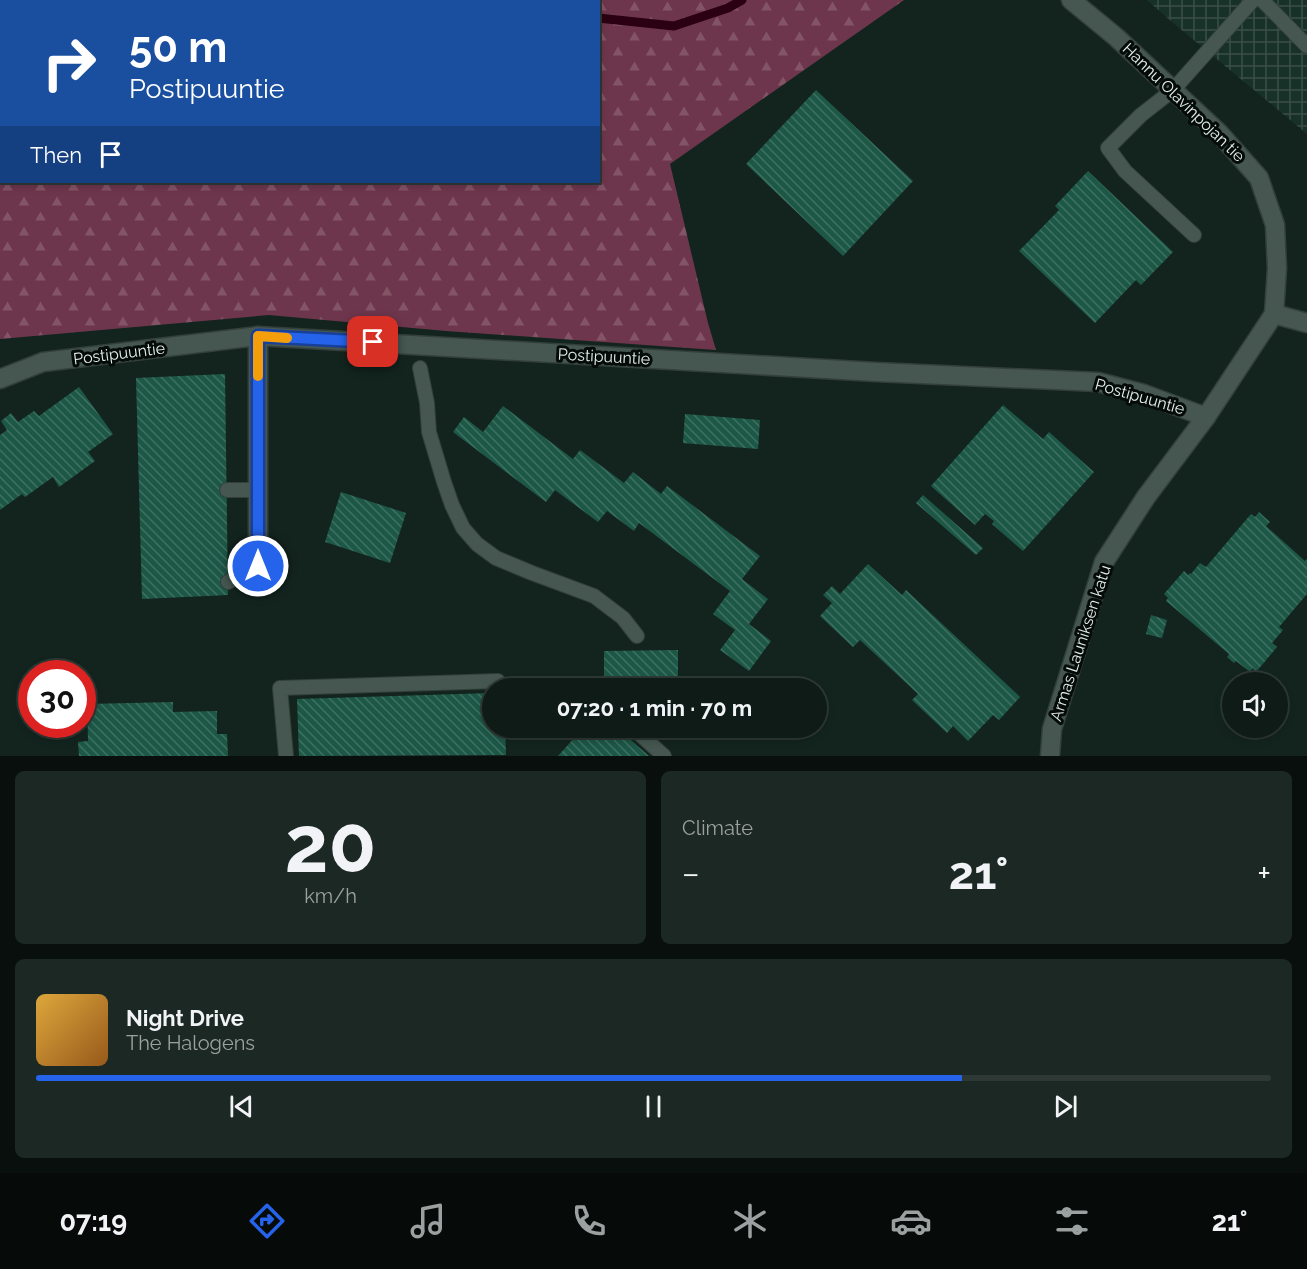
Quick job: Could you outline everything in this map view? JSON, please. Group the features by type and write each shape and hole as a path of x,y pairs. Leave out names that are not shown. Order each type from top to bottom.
{"street":[{"name":"Hannu Olavinpojan tie","path":"1071,0 1116,37 1220,132 1259,178 1275,225 1277,268 1274,314 1206,417"},
{"path":"1274,314 1307,323"},
{"path":"258,336 258,566"},
{"name":"Postipuuntie","path":"0,379 43,362 258,336 864,371 1098,382 1144,394 1206,417"},
{"name":"Armas Launiksen katu","path":"1050,756 1052,729 1104,562 1146,497 1206,417"}],"lane":[{"path":"1194,235 1125,171 1108,148 1141,115 1173,90 1253,0"},
{"path":"1262,0 1307,46"},
{"path":"420,368 427,403 429,432 452,505 463,528 477,544 496,558 594,596 623,618 637,636"},
{"path":"227,490 258,490"},
{"path":"228,582 258,566"},
{"path":"286,756 280,688 482,682"},
{"path":"644,738 664,756"}],"shaded area":[{"path":"1147,0 1307,0 1307,134 1172,22"}],"green space":[{"path":"600,0 904,0 670,164 716,350 446,331 269,315 0,339 0,183 600,183"}],"building":[{"path":"816,90 913,181 843,256 746,164"},
{"path":"1088,171 1173,252 1141,285 1136,280 1095,323 1019,251 1059,210 1055,206"},
{"path":"225,374 228,595 142,599 136,378"},
{"path":"79,387 113,434 88,452 95,461 59,487 53,477 25,497 22,494 0,510 0,435 7,430 1,421 11,413 18,422 34,411 39,416"},
{"path":"1003,405 1043,439 1049,432 1094,472 1023,551 992,524 994,521 985,514 975,525 931,486"},
{"path":"503,406 573,459 580,450 624,483 633,472 661,494 667,486 760,556 742,579 768,599 749,624 771,641 749,671 720,650 735,630 713,614 730,591 639,523 634,531 607,511 598,522 555,490 546,502 453,432 464,417 483,432"},
{"path":"685,414 760,420 758,449 683,443"},
{"path":"341,492 406,513 390,563 325,542"},
{"path":"923,495 983,548 976,555 916,503"},
{"path":"1259,512 1270,522 1266,526 1305,561 1307,559 1307,594 1279,627 1283,630 1272,643 1277,647 1256,672 1253,668 1250,672 1227,657 1229,654 1166,601 1168,598 1164,594 1184,571 1188,575 1191,574 1200,563 1206,567 1251,514 1255,517"},
{"path":"868,564 902,595 906,590 1020,697 999,720 993,715 968,741 953,726 947,733 912,700 918,694 860,640 853,647 820,616 832,603 823,595 832,586 840,594"},
{"path":"1151,615 1167,620 1162,638 1146,634"},
{"path":"678,650 678,676 604,677 604,651"},
{"path":"482,693 482,738 505,738 506,755 299,756 297,699"},
{"path":"173,702 173,712 217,711 217,734 227,734 228,756 79,756 78,742 96,738 96,704"},
{"path":"574,738 628,738 649,756 558,756"}],"waterway":[{"path":"600,18 674,26 728,8 742,0"}],"slow traffic":[{"path":"258,376 258,336 287,338"}],"route":[{"path":"258,566 258,336 373,342"}]}
